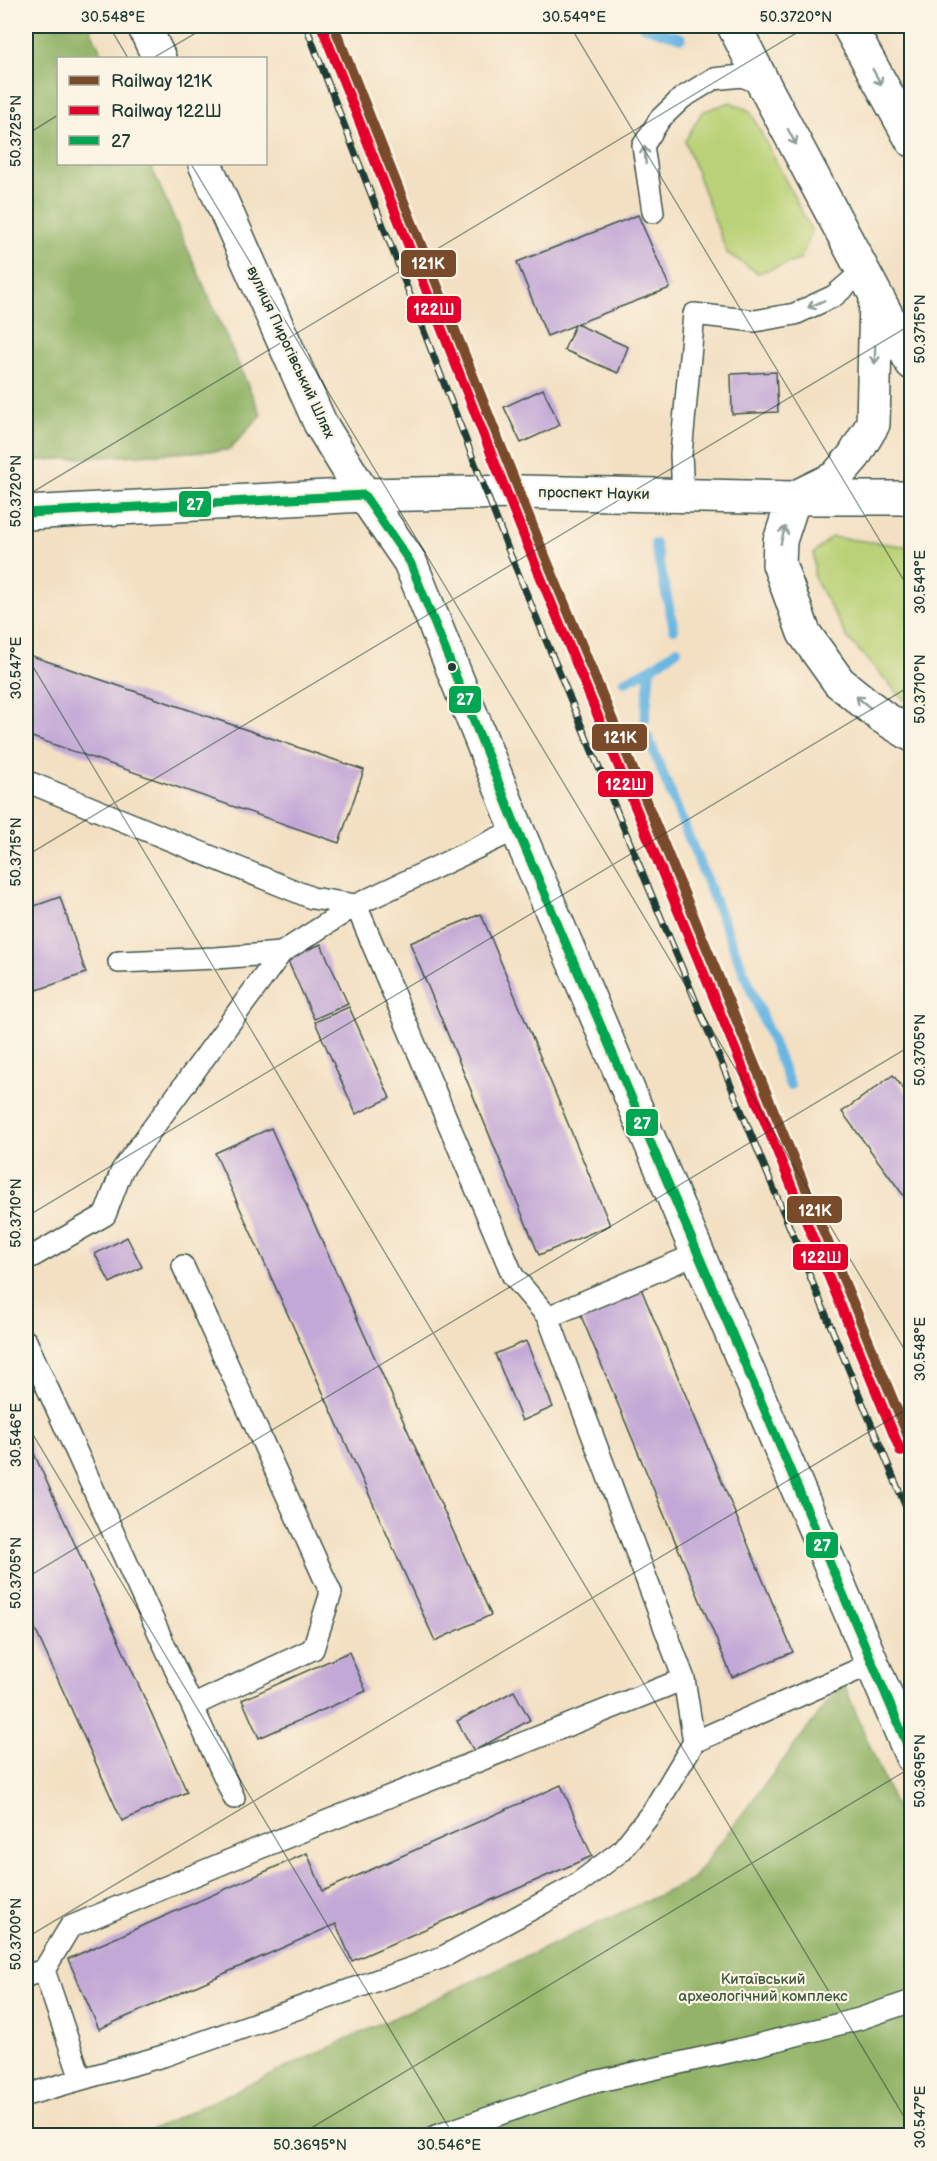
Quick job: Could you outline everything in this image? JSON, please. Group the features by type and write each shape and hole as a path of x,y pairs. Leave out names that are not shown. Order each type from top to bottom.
{"main road":[{"path":"144,26 159,57"},
{"path":"734,26 912,363"},
{"path":"849,26 912,140"},
{"name":"вулиця Пирогівський Шлях","path":"205,165 320,423 364,495 410,562 517,829 912,1757"},
{"path":"870,284 912,312"},
{"path":"870,284 873,424 854,456 835,478 794,498 780,541 779,564 804,633 839,682 881,716 912,735"},
{"name":"проспект Науки","path":"26,513 364,495 520,492 794,498 912,498"}],"lane":[{"path":"653,212 643,146 660,119 682,98 712,79 742,76 764,85"},
{"path":"683,495 681,454 694,314 755,321 795,314 834,296 870,284"},
{"path":"26,781 312,898 357,905"},
{"path":"26,1260 105,1215 127,1163 281,953 357,905 517,829"},
{"path":"357,905 513,1276 548,1317 684,1679 694,1742"},
{"path":"119,962 281,953"},
{"path":"548,1317 699,1253"},
{"path":"183,1266 331,1593 313,1649 192,1706"},
{"path":"26,1341 234,1798"},
{"path":"26,2095 163,2055 443,1956 576,1885 621,1851 653,1811 694,1742 871,1664"},
{"path":"81,2079 35,1973 70,1927 257,1849 684,1679"},
{"path":"436,2136 590,2083 738,2050 848,2022 912,2001"}],"green space":[{"path":"26,26 89,26 104,57 57,57 57,165 150,165 261,415 229,450 26,461"},
{"path":"730,102 750,111 812,232 800,260 758,273 727,253 685,141 702,112"},
{"path":"831,537 911,547 911,702 903,699 847,637 814,577 814,553"},
{"name":"Китаївський археологічний комплекс","path":"843,1682 911,1844 911,2135 138,2136 692,1880"}],"building":[{"path":"638,215 670,288 576,324 628,347 618,373 564,350 575,325 547,336 517,262"},
{"path":"776,372 778,412 732,414 731,374"},
{"path":"543,389 560,425 521,443 504,407"},
{"path":"26,654 364,770 339,843 26,735"},
{"path":"60,897 86,973 26,994 26,909"},
{"path":"481,914 610,1225 539,1255 410,943"},
{"path":"321,944 348,1004 314,1019 287,959"},
{"path":"349,1007 390,1098 356,1114 315,1022"},
{"path":"893,1075 912,1100 912,1207 842,1112"},
{"path":"271,1128 491,1615 435,1641 215,1153"},
{"path":"127,1237 142,1267 110,1283 95,1254"},
{"path":"640,1286 793,1652 732,1677 579,1311"},
{"path":"526,1341 553,1407 522,1421 495,1354"},
{"path":"26,1436 187,1792 122,1821 26,1609"},
{"path":"349,1652 366,1691 259,1738 242,1700"},
{"path":"514,1691 530,1720 474,1751 457,1721"},
{"path":"561,1785 592,1856 352,1961 336,1924 99,2029 68,1959 307,1853 323,1891"}],"waterway":[{"path":"643,26 681,38"},
{"path":"655,544 674,629"},
{"path":"625,681 650,669 677,650"},
{"path":"645,719 650,669"},
{"path":"647,735 790,1085"}],"railway":[{"path":"306,26 508,549 912,1522"}],"rail line":[{"name":"121К","path":"334,26 538,539 912,1446"},
{"name":"122Ш","path":"323,30 527,544 901,1452"}],"transit line":[{"name":"27","path":"364,495 410,562 517,829 912,1756"},
{"name":"27","path":"26,513 364,495"}]}
